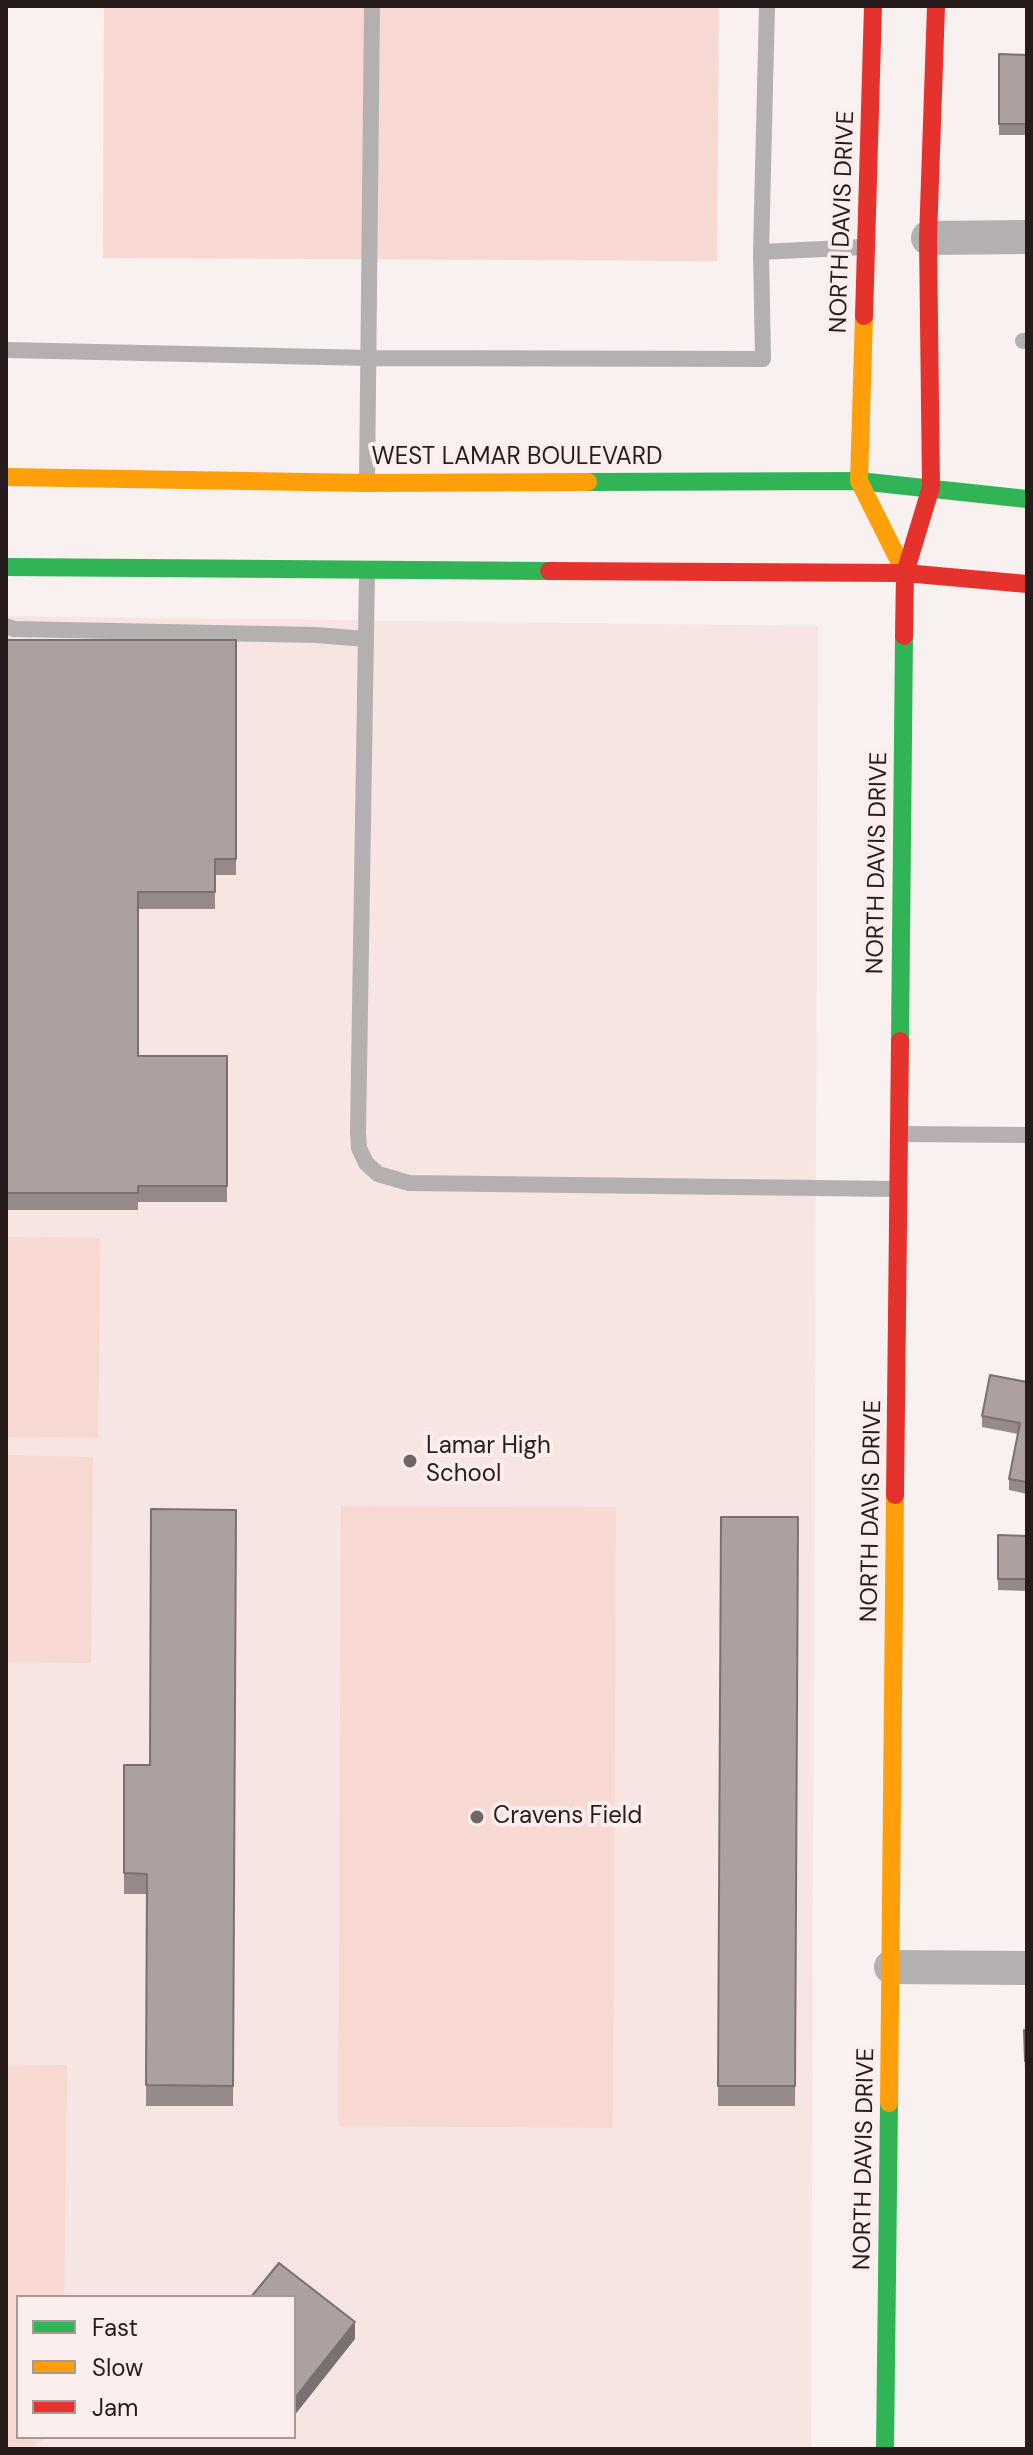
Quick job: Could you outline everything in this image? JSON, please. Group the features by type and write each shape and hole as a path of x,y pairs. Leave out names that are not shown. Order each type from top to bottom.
{"street":[{"name":"NORTH DAVIS DRIVE","path":"873,6 859,481 905,573"},
{"name":"NORTH DAVIS DRIVE","path":"885,2449 905,573 931,487 928,238 936,6"},
{"path":"928,238 1027,237"},
{"name":"WEST LAMAR BOULEVARD","path":"6,477 367,483 859,481 1027,499"},
{"path":"6,567 905,573 1027,584"},
{"path":"891,1967 1027,1968"}],"lane":[{"path":"367,483 372,6"},
{"path":"6,350 370,358 763,359 761,252 767,6"},
{"path":"761,252 865,247"},
{"path":"367,570 358,1133 359,1148 366,1163 378,1174 409,1183 899,1189"},
{"path":"6,626 14,629 316,635 366,639"},
{"path":"899,1134 1027,1135"}],"shaded area":[{"path":"104,6 719,6 717,261 103,258"},
{"name":"Lamar High School","path":"6,616 818,626 811,2449 6,2449"},
{"path":"6,1237 100,1238 98,1438 6,1437"},
{"path":"6,1455 93,1457 91,1663 6,1662"},
{"name":"Cravens Field","path":"341,1506 616,1507 613,2128 338,2126"},
{"path":"67,2065 64,2295 16,2295 16,2439 43,2439 31,2448 6,2447 6,2066"}],"building":[{"path":"999,54 1027,55 1027,124 999,124"},
{"path":"6,640 236,640 236,859 215,859 215,892 138,892 138,1056 227,1056 227,1186 138,1186 138,1193 6,1193"},
{"path":"990,1375 1027,1382 1027,1482 1009,1479 1020,1423 982,1416"},
{"path":"151,1509 236,1510 233,2086 146,2085 147,1874 124,1873 124,1765 150,1765"},
{"path":"721,1517 798,1517 795,2086 718,2086"},
{"path":"998,1535 1027,1536 1027,1579 998,1579"},
{"path":"1024,2030 1027,2030 1027,2061 1025,2061"},
{"path":"279,2263 355,2322 296,2396 296,2295 253,2295"}],"traffic: fast":[{"path":"588,482 859,481 1027,499"},
{"path":"6,567 549,571"},
{"path":"900,1041 904,636"},
{"path":"885,2449 889,2103"}],"traffic: slow":[{"path":"864,316 859,481 905,573"},
{"path":"6,477 367,483 588,482"},
{"path":"889,2103 895,1495"}],"traffic: jam":[{"path":"864,316 873,6"},
{"path":"904,636 905,573 931,487 928,238 936,6"},
{"path":"549,571 905,573 1027,584"},
{"path":"895,1495 900,1041"}],"place":[{"name":"Lamar High School","path":"410,1461"},
{"name":"Cravens Field","path":"477,1817"}]}
